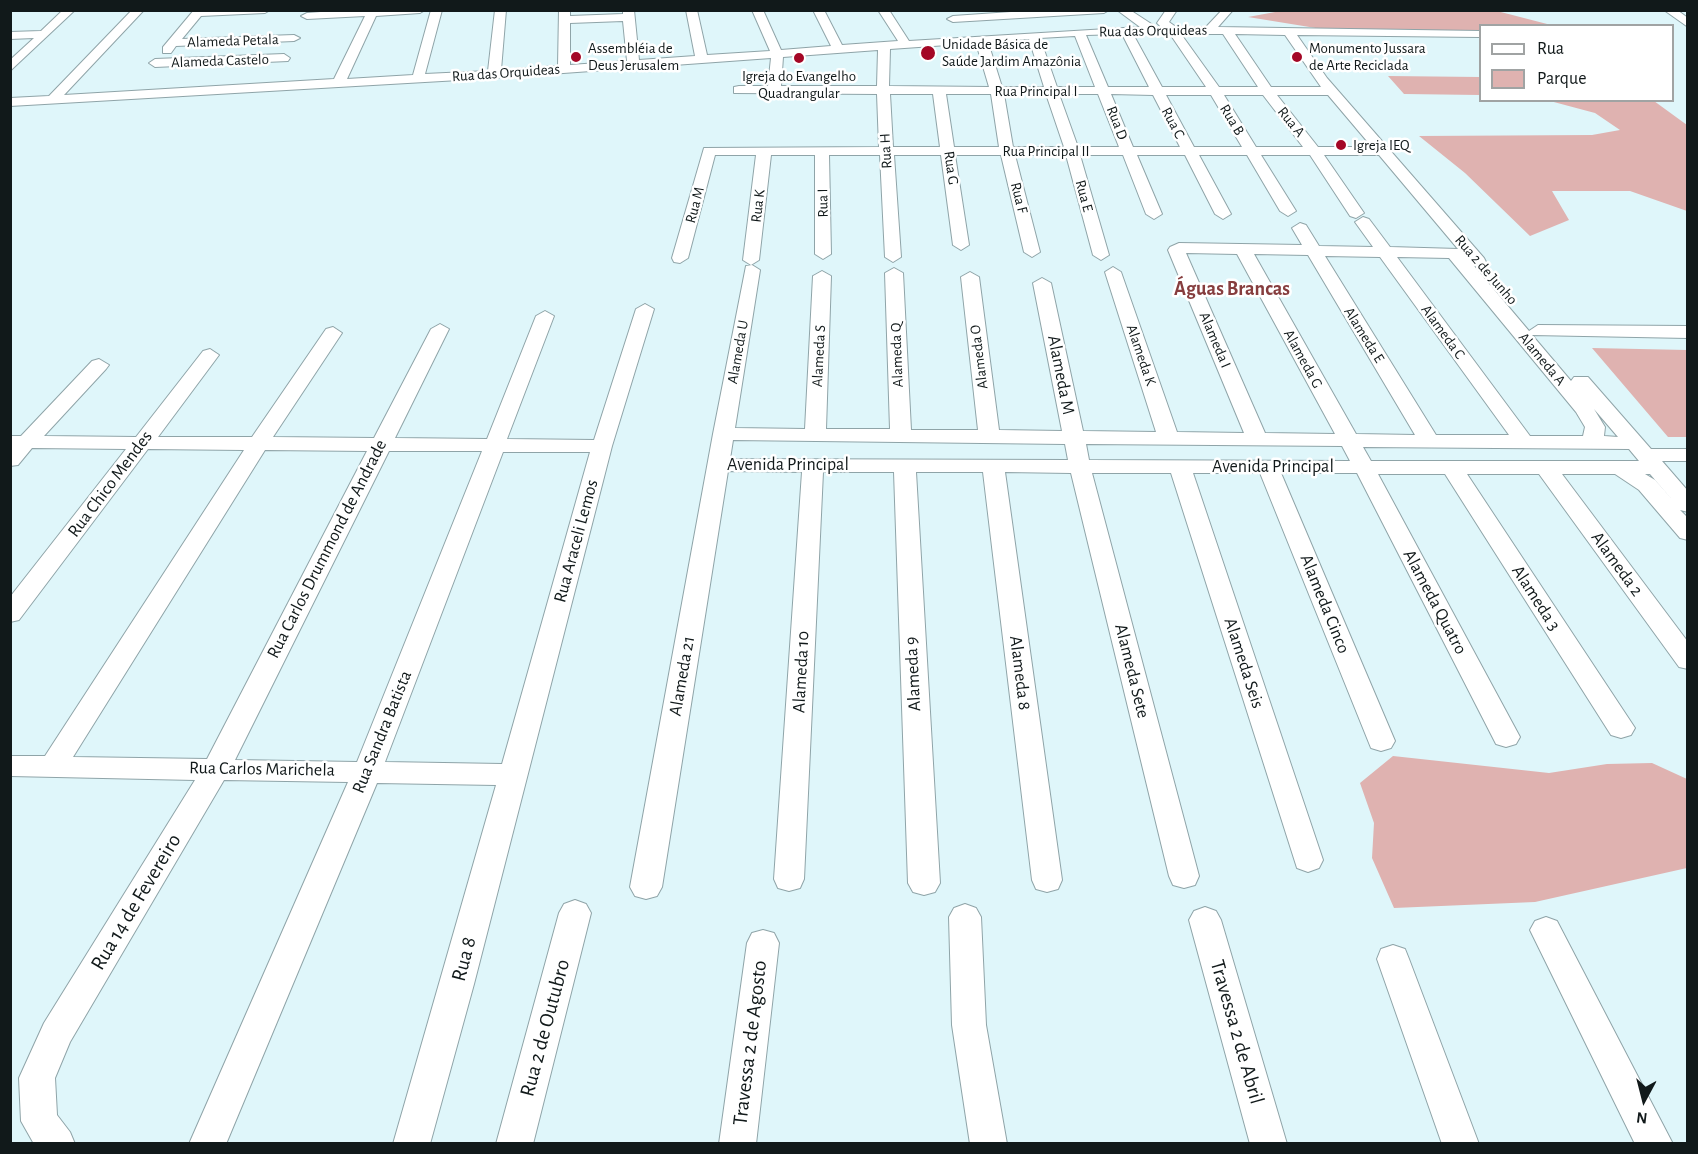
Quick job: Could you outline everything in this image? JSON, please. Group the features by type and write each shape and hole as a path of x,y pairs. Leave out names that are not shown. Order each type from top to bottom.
{"street":[{"path":"10,67 70,10"},
{"path":"53,99 138,10"},
{"path":"132,94 199,12 265,10"},
{"path":"277,72 308,13 420,10"},
{"path":"418,78 437,10"},
{"path":"494,74 501,10"},
{"path":"691,10 702,60"},
{"path":"757,10 777,54 774,90"},
{"path":"818,10 834,50 831,69 832,90"},
{"path":"884,10 905,44"},
{"path":"949,15 1104,10"},
{"path":"1122,10 1153,30"},
{"path":"1172,10 1163,23 1173,30"},
{"path":"1209,31 1228,10"},
{"path":"1669,10 1688,24"},
{"path":"339,83 372,12"},
{"path":"564,69 565,15 628,14 633,64"},
{"name":"Rua F","path":"949,15 974,39 996,91 1007,151 1032,252"},
{"path":"184,31 290,26"},
{"name":"Rua C","path":"1125,30 1223,214"},
{"name":"Rua das Orquideas","path":"10,102 132,94 277,72 339,83 702,60 1079,32 1173,30 1479,33"},
{"name":"Rua B","path":"1173,30 1215,91 1288,211"},
{"name":"Rua A","path":"1227,31 1267,91 1314,151 1359,217"},
{"name":"Rua D","path":"1079,32 1154,214"},
{"name":"Rua 2 de Junho","path":"1289,32 1333,91 1383,151 1688,505"},
{"path":"10,36 46,33"},
{"name":"Rua E","path":"1033,35 1072,151 1101,255"},
{"name":"Alameda Petala","path":"172,43 294,38"},
{"name":"Rua H","path":"885,45 883,91 893,265"},
{"name":"Alameda Castelo","path":"150,71 277,72"},
{"name":"Rua Principal I","path":"739,90 1333,91"},
{"name":"Rua G","path":"939,91 961,245"},
{"name":"Rua K","path":"752,265 764,151"},
{"name":"Rua I","path":"822,151 823,254"},
{"name":"Rua Principal II","path":"709,152 1383,151"},
{"name":"Rua M","path":"681,258 709,152"},
{"name":"Alameda C","path":"1359,217 1524,442"},
{"name":"Alameda E","path":"1300,228 1429,441"},
{"name":"Alameda I","path":"1243,250 1185,247 1176,250 1257,440"},
{"path":"1243,250 1384,252"},
{"name":"Alameda G","path":"1243,250 1364,467"},
{"name":"Alameda A","path":"1384,252 1454,253 1585,410 1594,427 1587,442"},
{"name":"Alameda U","path":"723,434 752,265"},
{"name":"Alameda Q","path":"893,265 901,436"},
{"name":"Alameda K","path":"1113,272 1169,439"},
{"name":"Alameda S","path":"815,435 822,276"},
{"name":"Alameda O","path":"970,278 989,437"},
{"name":"Alameda M","path":"1042,283 1080,466"},
{"name":"Rua Araceli Lemos","path":"514,774 602,446 645,309"},
{"name":"Rua Sandra Batista","path":"207,1143 368,770 545,316"},
{"name":"Rua Carlos Drummond de Andrade","path":"216,769 440,329"},
{"path":"1538,331 1688,332"},
{"path":"53,766 258,444 333,333"},
{"name":"Rua Chico Mendes","path":"10,614 210,355"},
{"path":"10,460 19,442 99,365"},
{"name":"Avenida Principal","path":"723,434 1587,442 1644,456 1612,468 718,465 723,434"},
{"path":"19,442 602,446"},
{"path":"1587,442 1612,468 1647,485 1688,533"},
{"path":"1644,456 1688,455"},
{"name":"Alameda 21","path":"646,887 718,465"},
{"name":"Alameda 10","path":"789,879 813,465"},
{"name":"Alameda 9","path":"905,466 924,883"},
{"name":"Alameda 8","path":"993,466 1047,880"},
{"name":"Alameda Sete","path":"1080,466 1184,876"},
{"name":"Alameda Seis","path":"1180,466 1308,860"},
{"name":"Alameda Cinco","path":"1268,467 1381,741"},
{"name":"Alameda Quatro","path":"1364,467 1506,737"},
{"name":"Alameda 3","path":"1452,468 1621,728"},
{"name":"Alameda 2","path":"1546,468 1688,661"},
{"name":"Rua Carlos Marichela","path":"10,766 514,774"},
{"name":"Rua 14 de Fevereiro","path":"57,1143 39,1121 37,1078 56,1034 216,769"},
{"name":"Rua 8","path":"411,1143 514,774"},
{"name":"Rua 2 de Outubro","path":"514,1143 575,913"},
{"path":"965,917 969,1025 989,1143"},
{"name":"Travessa 2 de Abril","path":"1205,920 1269,1143"},
{"path":"1546,930 1597,1034 1655,1143"},
{"name":"Travessa 2 de Agosto","path":"737,1143 763,943"},
{"path":"1393,959 1461,1143"}],"green space":[{"path":"1286,10 1493,10 1547,24 1479,24 1479,31 1328,30 1248,17"},
{"path":"1388,76 1479,77 1479,95 1404,94"},
{"path":"1554,102 1655,102 1687,125 1687,211 1630,191 1552,191 1569,220 1530,236 1465,173 1419,136 1592,135 1620,130 1595,113"},
{"path":"1592,348 1687,350 1687,437 1668,437"},
{"path":"1393,756 1549,773 1607,764 1652,763 1687,779 1687,868 1535,902 1394,908 1372,858 1374,823 1360,783"}],"place":[{"name":"Unidade Básica de Saúde Jardim Amazônia","path":"928,53"},
{"name":"Assembléia de Deus Jerusalem","path":"576,57"},
{"name":"Monumento Jussara de Arte Reciclada","path":"1297,57"},
{"name":"Igreja do Evangelho Quadrangular","path":"799,58"},
{"name":"Igreja IEQ","path":"1341,145"}],"district":[{"name":"Águas Brancas","path":"1232,289"}]}
